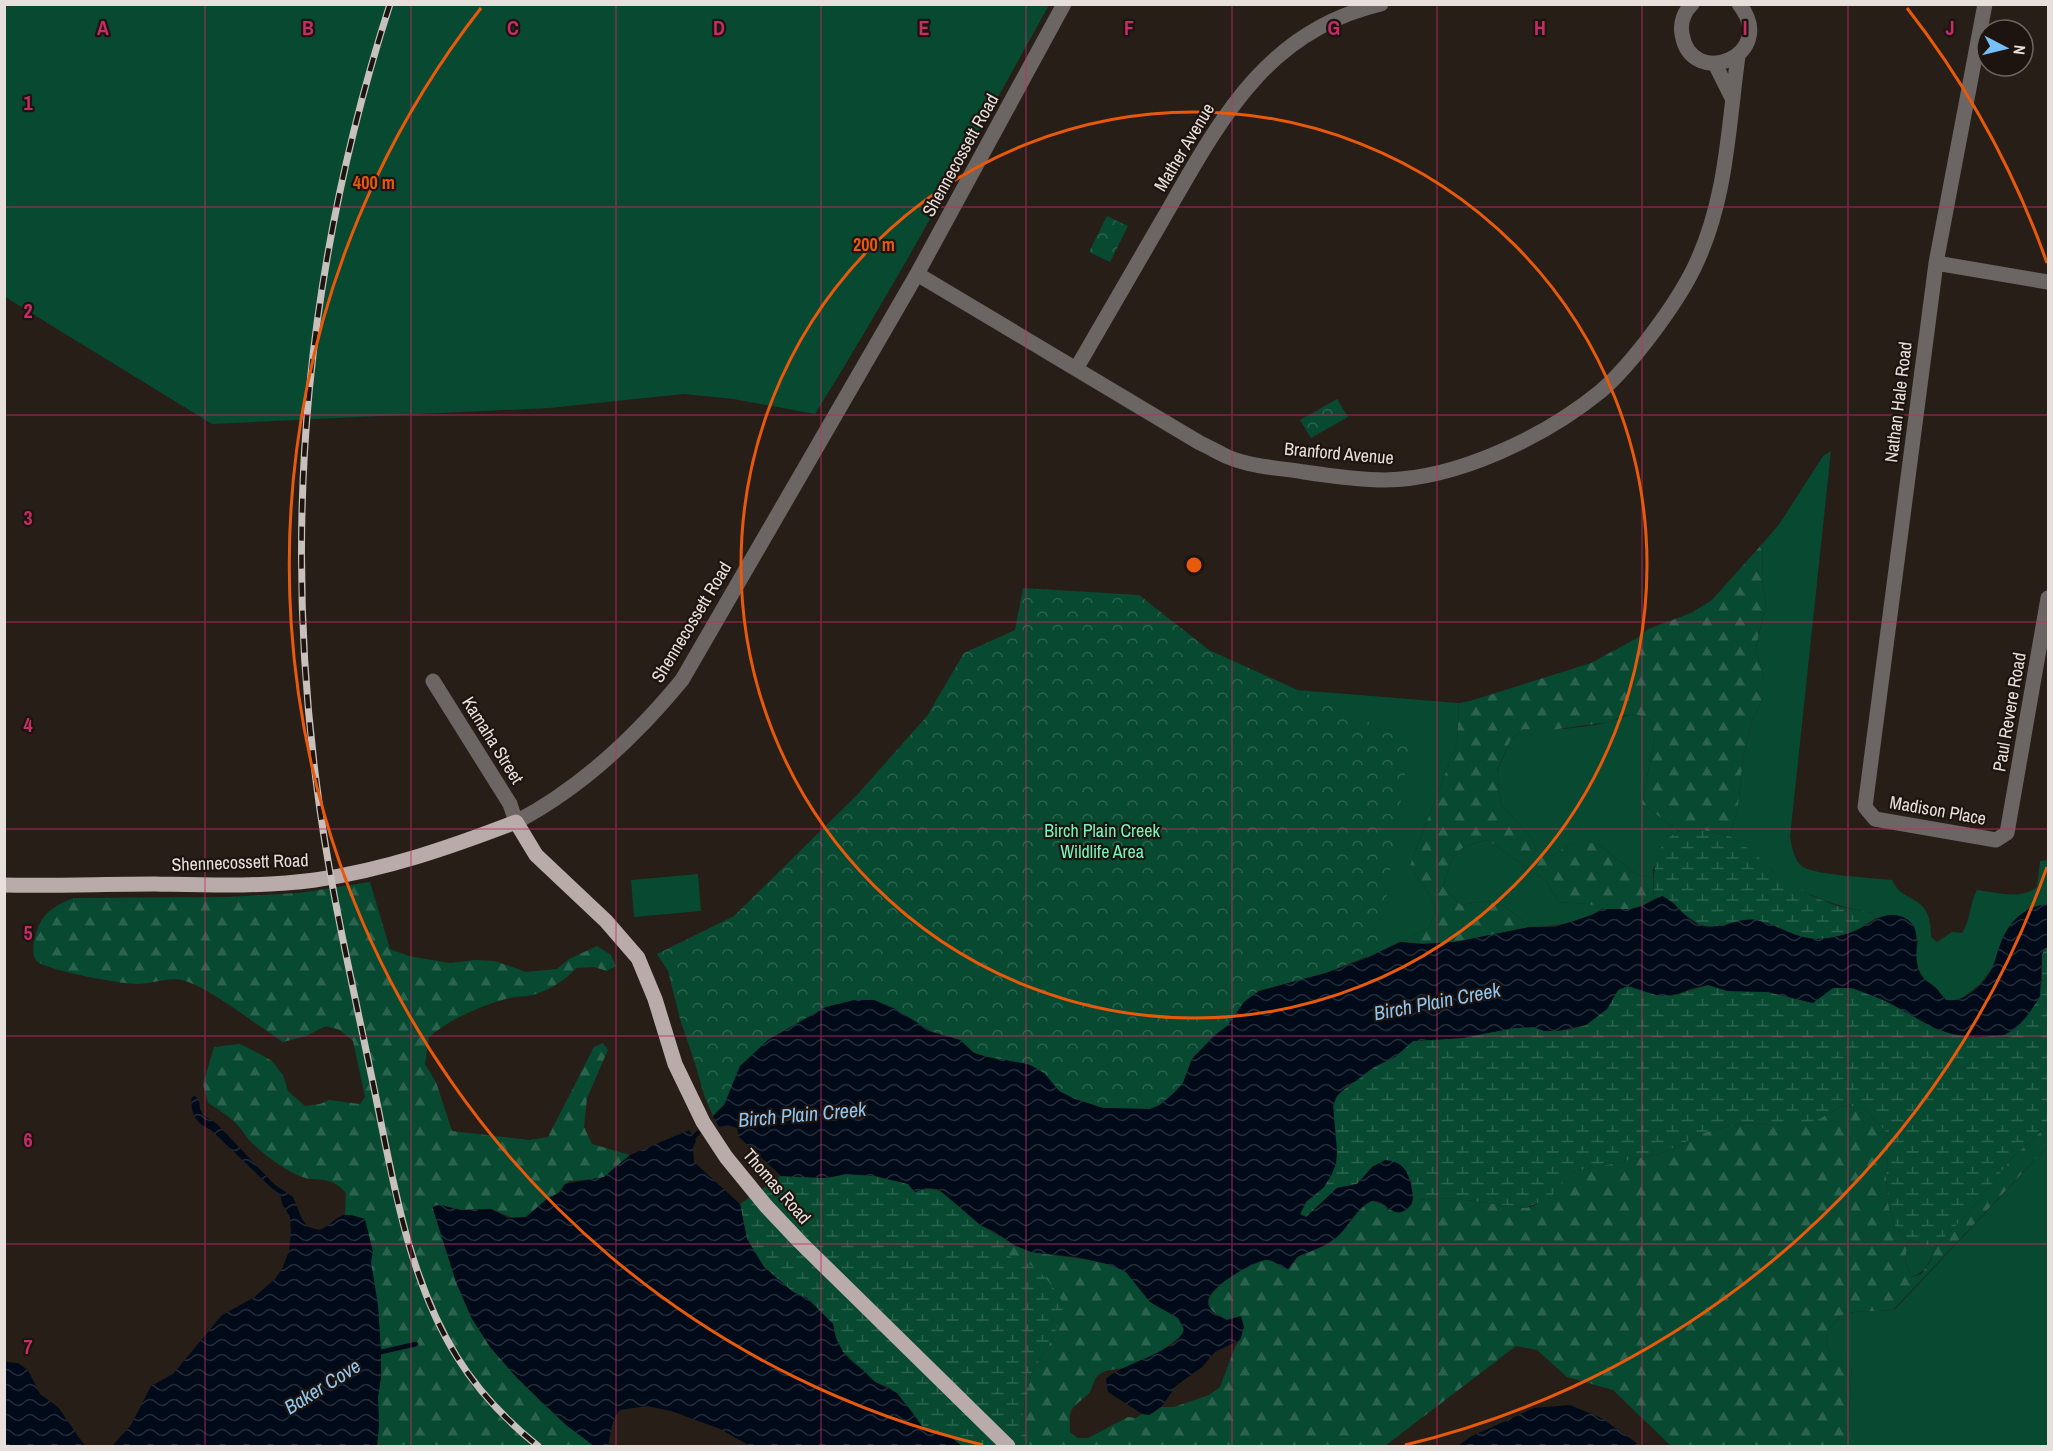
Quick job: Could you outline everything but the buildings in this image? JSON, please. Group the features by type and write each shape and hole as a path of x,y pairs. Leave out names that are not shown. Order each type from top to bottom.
{"main road":[{"name":"Shennecossett Road","path":"4,885 242,885 306,881 392,864 434,852 516,822"},
{"name":"Thomas Road","path":"516,822 536,855 606,921 638,958 655,999 675,1064 707,1127 726,1157 766,1206 800,1242 1008,1446"}],"street":[{"name":"Shennecossett Road","path":"516,822 549,805 589,774 654,713 682,680 917,274 1064,4"},
{"name":"Mather Avenue","path":"1076,369 1203,150 1232,106 1265,68 1290,46 1325,23 1359,9 1381,4"},
{"name":"Branford Avenue","path":"917,274 1230,458 1264,466 1324,475 1387,480 1434,474 1503,451 1534,435 1601,390 1636,354 1666,313 1694,269 1712,225 1725,170 1738,56 1746,46 1750,24 1746,12 1739,4"},
{"name":"Nathan Hale Road","path":"1865,807 1936,263 1985,4"},
{"path":"1686,6 1681,29 1687,49 1695,57 1715,64 1738,56"},
{"path":"1715,64 1732,98"},
{"path":"1936,263 2049,282"},
{"name":"Paul Revere Road","path":"2007,833 2049,598"},
{"name":"Kamaha Street","path":"433,681 510,804 516,822"},
{"name":"Madison Place","path":"1865,807 1875,819 1996,840 2007,833"}],"green space":[{"path":"4,5 1049,5 905,262 815,414 733,399 684,394 549,408 212,424 5,297"},
{"path":"1107,216 1128,226 1110,262 1089,252"},
{"path":"1337,399 1348,417 1311,438 1300,420"},
{"path":"1831,451 1790,837 1797,861 1810,870 1892,880 1903,894 1922,906 1930,923 1931,937 1937,942 1952,932 1962,933 1977,890 2008,894 2031,891 2037,887 2040,861 2048,860 2048,904 2029,908 2003,937 1992,969 1979,985 1961,999 1953,1001 1946,1000 1922,977 1918,969 1916,954 1918,941 1889,915 1876,918 1873,913 1845,907 1807,893 1783,878 1730,836 1738,807 1743,757 1752,721 1764,696 1764,678 1756,648 1766,603 1762,579 1763,543 1780,523 1823,456"},
{"path":"1763,543 1762,579 1766,603 1756,647 1764,678 1764,696 1752,721 1743,757 1738,807 1730,836 1702,830 1679,831 1642,804 1655,737 1650,720 1635,714 1609,722 1543,731 1523,729 1510,741 1497,771 1501,805 1531,837 1537,852 1551,856 1573,843 1597,843 1636,874 1653,878 1654,899 1631,909 1603,909 1589,904 1559,902 1545,880 1488,840 1467,846 1456,854 1443,887 1461,905 1484,902 1500,904 1530,927 1455,942 1423,944 1400,942 1429,928 1436,909 1410,865 1457,743 1459,703 1591,663 1637,638 1648,629 1691,613 1712,600"},
{"name":"Birch Plain Creek Wildlife Area","path":"1023,588 1139,595 1209,650 1410,741 1378,952 1326,973 1259,991 1244,1002 1228,1025 1192,1059 1183,1083 1176,1091 1160,1105 1150,1109 1103,1108 1068,1097 1036,1068 974,1053 960,1040 932,1032 895,1009 874,1000 855,1000 826,1007 768,1040 724,1105 713,1116 680,1019 668,971 657,954 734,916 857,795 927,716 964,653 1015,630"},
{"path":"1274,680 1297,690 1459,703 1457,743 1410,865 1436,909 1429,928 1367,958"},
{"path":"1635,714 1650,720 1655,737 1642,804 1679,831 1667,840 1653,870 1653,878 1636,874 1597,843 1573,843 1551,856 1537,852 1531,837 1501,805 1497,772 1510,741 1523,729 1578,727"},
{"path":"1702,830 1730,836 1752,851 1772,870 1812,896 1837,906 1873,913 1876,918 1854,932 1817,939 1794,936 1752,920 1712,927 1700,925 1659,897 1654,899 1654,881 1659,852 1670,837 1681,831"},
{"path":"1488,840 1545,880 1559,902 1589,904 1603,909 1567,923 1530,927 1500,904 1484,902 1461,905 1443,887 1453,859 1461,849"},
{"path":"698,874 701,911 634,917 631,880"},
{"path":"370,882 390,949 409,956 450,963 475,960 495,961 526,972 557,969 569,959 597,946 611,955 616,966 607,971 594,967 576,968 560,982 541,992 498,1001 457,1018 429,1037 425,1064 436,1082 452,1131 529,1140 548,1137 594,1047 603,1043 608,1050 587,1098 584,1127 592,1144 630,1155 604,1177 570,1181 558,1194 547,1199 526,1217 513,1218 491,1209 460,1210 436,1205 471,1317 490,1347 540,1401 594,1446 377,1446 381,1352 378,1306 369,1260 373,1252 369,1241 352,1215 345,1215 346,1193 333,1183 295,1174 267,1156 251,1142 234,1121 208,1103 203,1084 214,1047 240,1044 272,1061 283,1075 288,1091 305,1106 329,1100 360,1104 365,1097 353,1041 340,1030 326,1026 306,1036 283,1042 194,984 171,979 137,984 116,982 52,968 41,964 34,956 35,938 42,920 54,908 74,898 227,897 299,893"},
{"path":"2048,947 2048,1125 2012,1158 1970,1211 1935,1247 1908,1240 1895,1226 1889,1208 1886,1179 1889,1141 1887,1133 1864,1108 1858,1106 1840,1107 1807,1123 1768,1125 1748,1122 1706,1132 1660,1154 1572,1172 1550,1198 1525,1208 1451,1198 1426,1200 1413,1198 1411,1180 1360,1180 1357,1184 1337,1188 1306,1218 1300,1214 1306,1202 1324,1187 1337,1156 1333,1106 1338,1094 1374,1067 1395,1057 1413,1041 1462,1038 1513,1028 1534,1027 1544,1031 1572,1029 1586,1025 1607,1009 1618,990 1628,986 1671,996 1708,985 1728,991 1768,992 1813,1003 1833,988 1847,987 1876,997 1949,1033 1969,1037 2004,1035 2042,982 2042,954"},
{"path":"1840,1107 1864,1108 1887,1133 1889,1141 1886,1179 1889,1208 1895,1226 1908,1240 1905,1262 1911,1277 1921,1274 1930,1262 1935,1247 1970,1211 2012,1158 2048,1125 2048,1146 1894,1309 1848,1313 1839,1318 1826,1332 1826,1340 1832,1354 1852,1366 1847,1446 1671,1446 1613,1390 1567,1377 1537,1350 1516,1346 1385,1446 1029,1445 1021,1423 1029,1384 1032,1372 1054,1336 1029,1264 1008,1257 1004,1251 1007,1240 1033,1251 1108,1264 1122,1270 1131,1277 1152,1303 1181,1322 1183,1333 1165,1348 1127,1367 1103,1372 1096,1378 1091,1391 1072,1409 1070,1417 1070,1432 1078,1438 1088,1438 1128,1417 1135,1418 1142,1414 1153,1413 1161,1407 1174,1407 1209,1395 1220,1387 1235,1347 1242,1336 1232,1323 1210,1308 1209,1299 1214,1292 1230,1277 1259,1262 1272,1260 1294,1263 1297,1257 1335,1239 1358,1212 1372,1201 1385,1205 1388,1210 1411,1204 1413,1198 1426,1200 1451,1198 1525,1208 1534,1206 1572,1172 1660,1154 1706,1132 1748,1122 1768,1125 1819,1119"},
{"path":"2048,1146 2048,1446 1847,1446 1852,1367 1829,1350 1826,1332 1841,1316 1848,1313 1895,1309"},
{"path":"847,1174 875,1176 908,1184 915,1192 935,1189 943,1193 982,1226 1007,1240 1004,1251 1006,1254 1035,1268 1057,1293 1064,1304 1054,1336 1032,1372 1021,1423 1030,1446 962,1446 949,1437 928,1432 890,1388 875,1382 843,1352 834,1334 833,1324 807,1298 793,1292 764,1267 747,1239 740,1204 781,1176 826,1178"},
{"path":"1908,1240 1935,1247 1927,1266 1911,1277 1905,1262"}],"water":[{"path":"1662,896 1697,924 1712,927 1756,920 1799,936 1817,939 1848,933 1889,915 1903,917 1914,927 1917,963 1921,974 1946,1000 1960,999 1983,982 1992,968 2002,939 2011,924 2030,909 2048,904 2048,947 2042,954 2040,997 2015,1029 2004,1035 1978,1037 1952,1034 1934,1028 1886,1001 1852,988 1833,988 1813,1003 1768,992 1728,991 1708,985 1678,994 1659,996 1628,986 1618,990 1607,1009 1586,1025 1557,1031 1544,1031 1534,1027 1514,1028 1462,1038 1413,1041 1395,1057 1374,1067 1349,1084 1336,1097 1333,1106 1336,1164 1324,1187 1306,1202 1300,1214 1306,1217 1337,1188 1357,1184 1372,1167 1385,1160 1398,1163 1405,1170 1412,1191 1411,1204 1402,1212 1398,1212 1377,1201 1372,1201 1359,1211 1336,1238 1299,1256 1288,1269 1266,1260 1242,1270 1216,1288 1208,1300 1209,1307 1214,1313 1227,1320 1241,1316 1244,1327 1240,1340 1215,1352 1202,1367 1177,1385 1161,1407 1149,1415 1142,1414 1108,1392 1106,1379 1125,1367 1172,1345 1184,1329 1178,1318 1150,1302 1125,1271 1077,1257 1031,1252 1014,1245 994,1231 982,1226 938,1189 926,1188 915,1192 908,1184 875,1176 847,1174 826,1178 781,1176 739,1137 737,1128 728,1125 719,1127 713,1116 724,1105 740,1066 768,1040 826,1007 855,1000 874,1000 895,1009 932,1032 960,1040 974,1053 1036,1068 1045,1074 1059,1091 1075,1099 1103,1108 1150,1109 1160,1105 1176,1091 1183,1083 1192,1059 1228,1025 1244,1002 1259,991 1326,973 1367,958 1400,942 1423,944 1455,942 1530,927 1555,927 1603,909 1631,909 1642,906"},
{"name":"Baker Cove","path":"195,1096 199,1100 203,1115 216,1123 274,1184 293,1197 308,1227 320,1230 344,1215 365,1219 373,1252 371,1261 378,1306 381,1352 377,1446 112,1446 131,1425 151,1386 173,1374 222,1315 253,1298 275,1279 289,1251 290,1217 282,1204 281,1197 211,1130 199,1122 194,1116 191,1104 192,1097"},
{"path":"689,1130 696,1141 693,1147 694,1162 740,1204 747,1239 764,1267 793,1292 807,1298 833,1324 836,1338 843,1352 875,1382 897,1393 928,1432 952,1438 962,1446 750,1446 720,1429 671,1411 647,1406 620,1410 613,1422 608,1446 594,1446 566,1425 517,1378 490,1347 471,1317 456,1282 432,1206 441,1205 461,1210 491,1209 508,1218 526,1217 547,1199 560,1192 565,1184 604,1177 630,1155"},
{"path":"5,1362 18,1363 28,1370 40,1394 58,1407 85,1446 5,1446"},
{"path":"1570,1405 1601,1418 1641,1446 1458,1446 1470,1437 1534,1408"}],"waterway":[{"name":"Birch Plain Creek","path":"691,1140 698,1133"},
{"name":"Birch Plain Creek","path":"381,1352 416,1344"}],"railway":[{"path":"390,4 362,100 339,195 322,291 310,388 303,485 302,582 306,681 316,780 340,925 393,1180 412,1254 439,1324 465,1370 494,1405 538,1446"}]}
